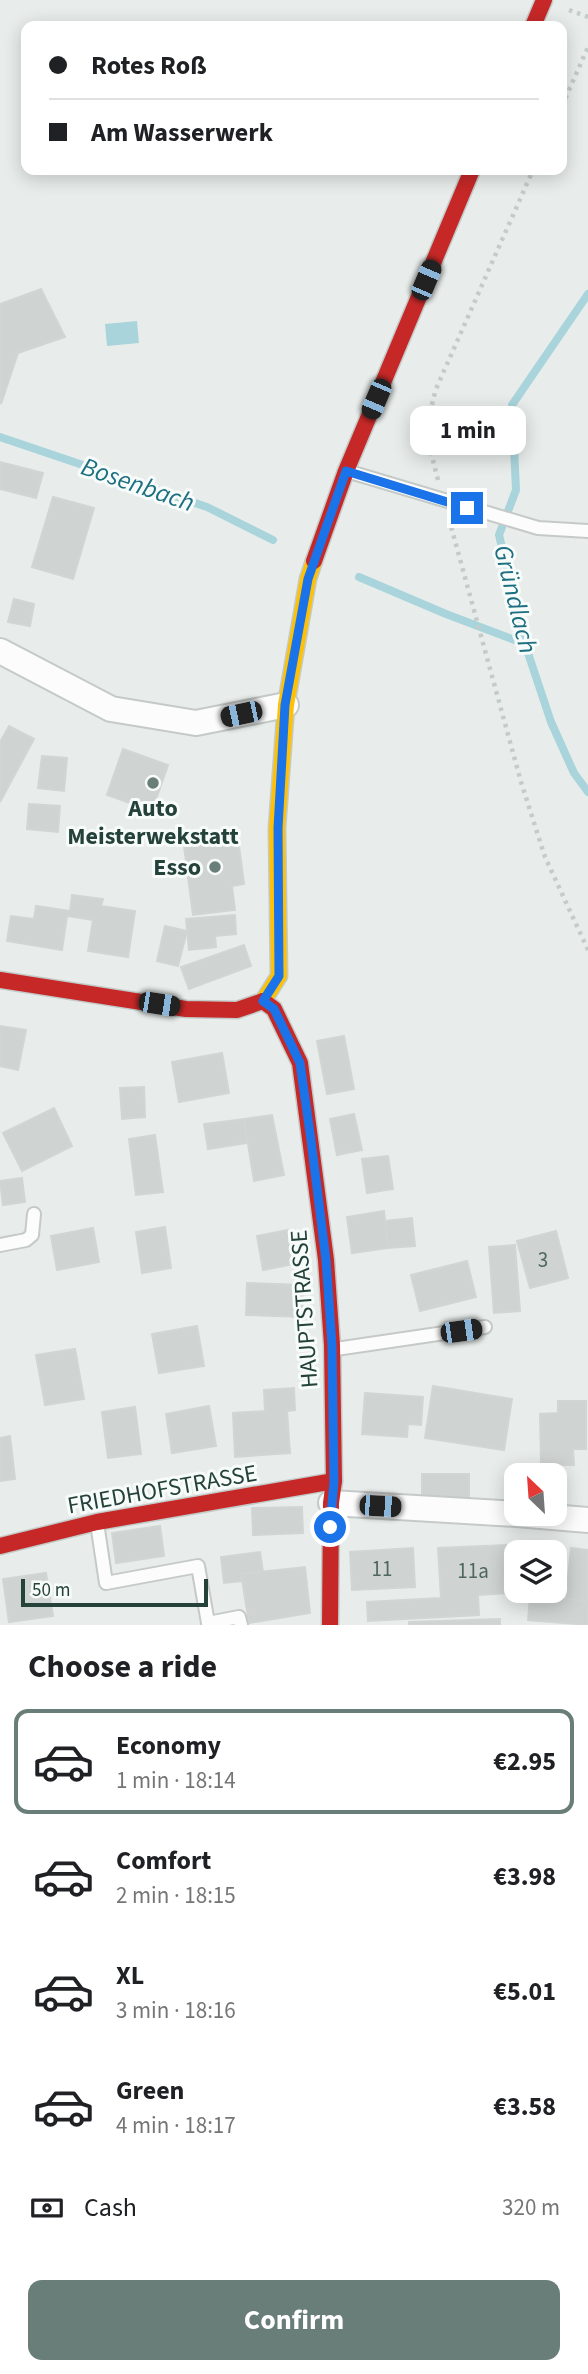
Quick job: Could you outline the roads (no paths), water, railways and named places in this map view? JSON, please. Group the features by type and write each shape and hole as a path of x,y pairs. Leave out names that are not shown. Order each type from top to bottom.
{"main road":[{"path":"535,21 544,0"},
{"path":"0,980 186,1009 237,1010 263,1001 279,976 278,828 285,705 308,579 346,471 470,175"},
{"name":"HAUPTSTRASSE","path":"263,1001 274,1009 300,1063 326,1260 332,1350 330,1625"},
{"name":"FRIEDHOFSTRASSE","path":"0,1546 97,1522 332,1492"}],"street":[{"path":"0,651 111,709 196,723 285,705"},
{"path":"332,1492 504,1512"},
{"path":"567,1518 588,1520"}],"lane":[{"path":"346,471 538,528 588,531"},
{"path":"0,1245 26,1240 32,1235 34,1214"},
{"path":"332,1350 485,1327"},
{"path":"97,1522 106,1583 198,1566 208,1623 239,1617 241,1625"}],"water":[{"path":"137,321 139,343 107,346 105,324"}],"waterway":[{"name":"Gründlach","path":"588,294 512,405 516,490 499,535 525,644 551,722 574,773 588,792"},
{"name":"Bosenbach","path":"0,437 207,507 273,540"},
{"name":"Bosenbach","path":"359,577 525,644"}],"place":[{"name":"Auto Meisterwekstatt","path":"153,783"},
{"name":"Esso","path":"215,867"}]}
